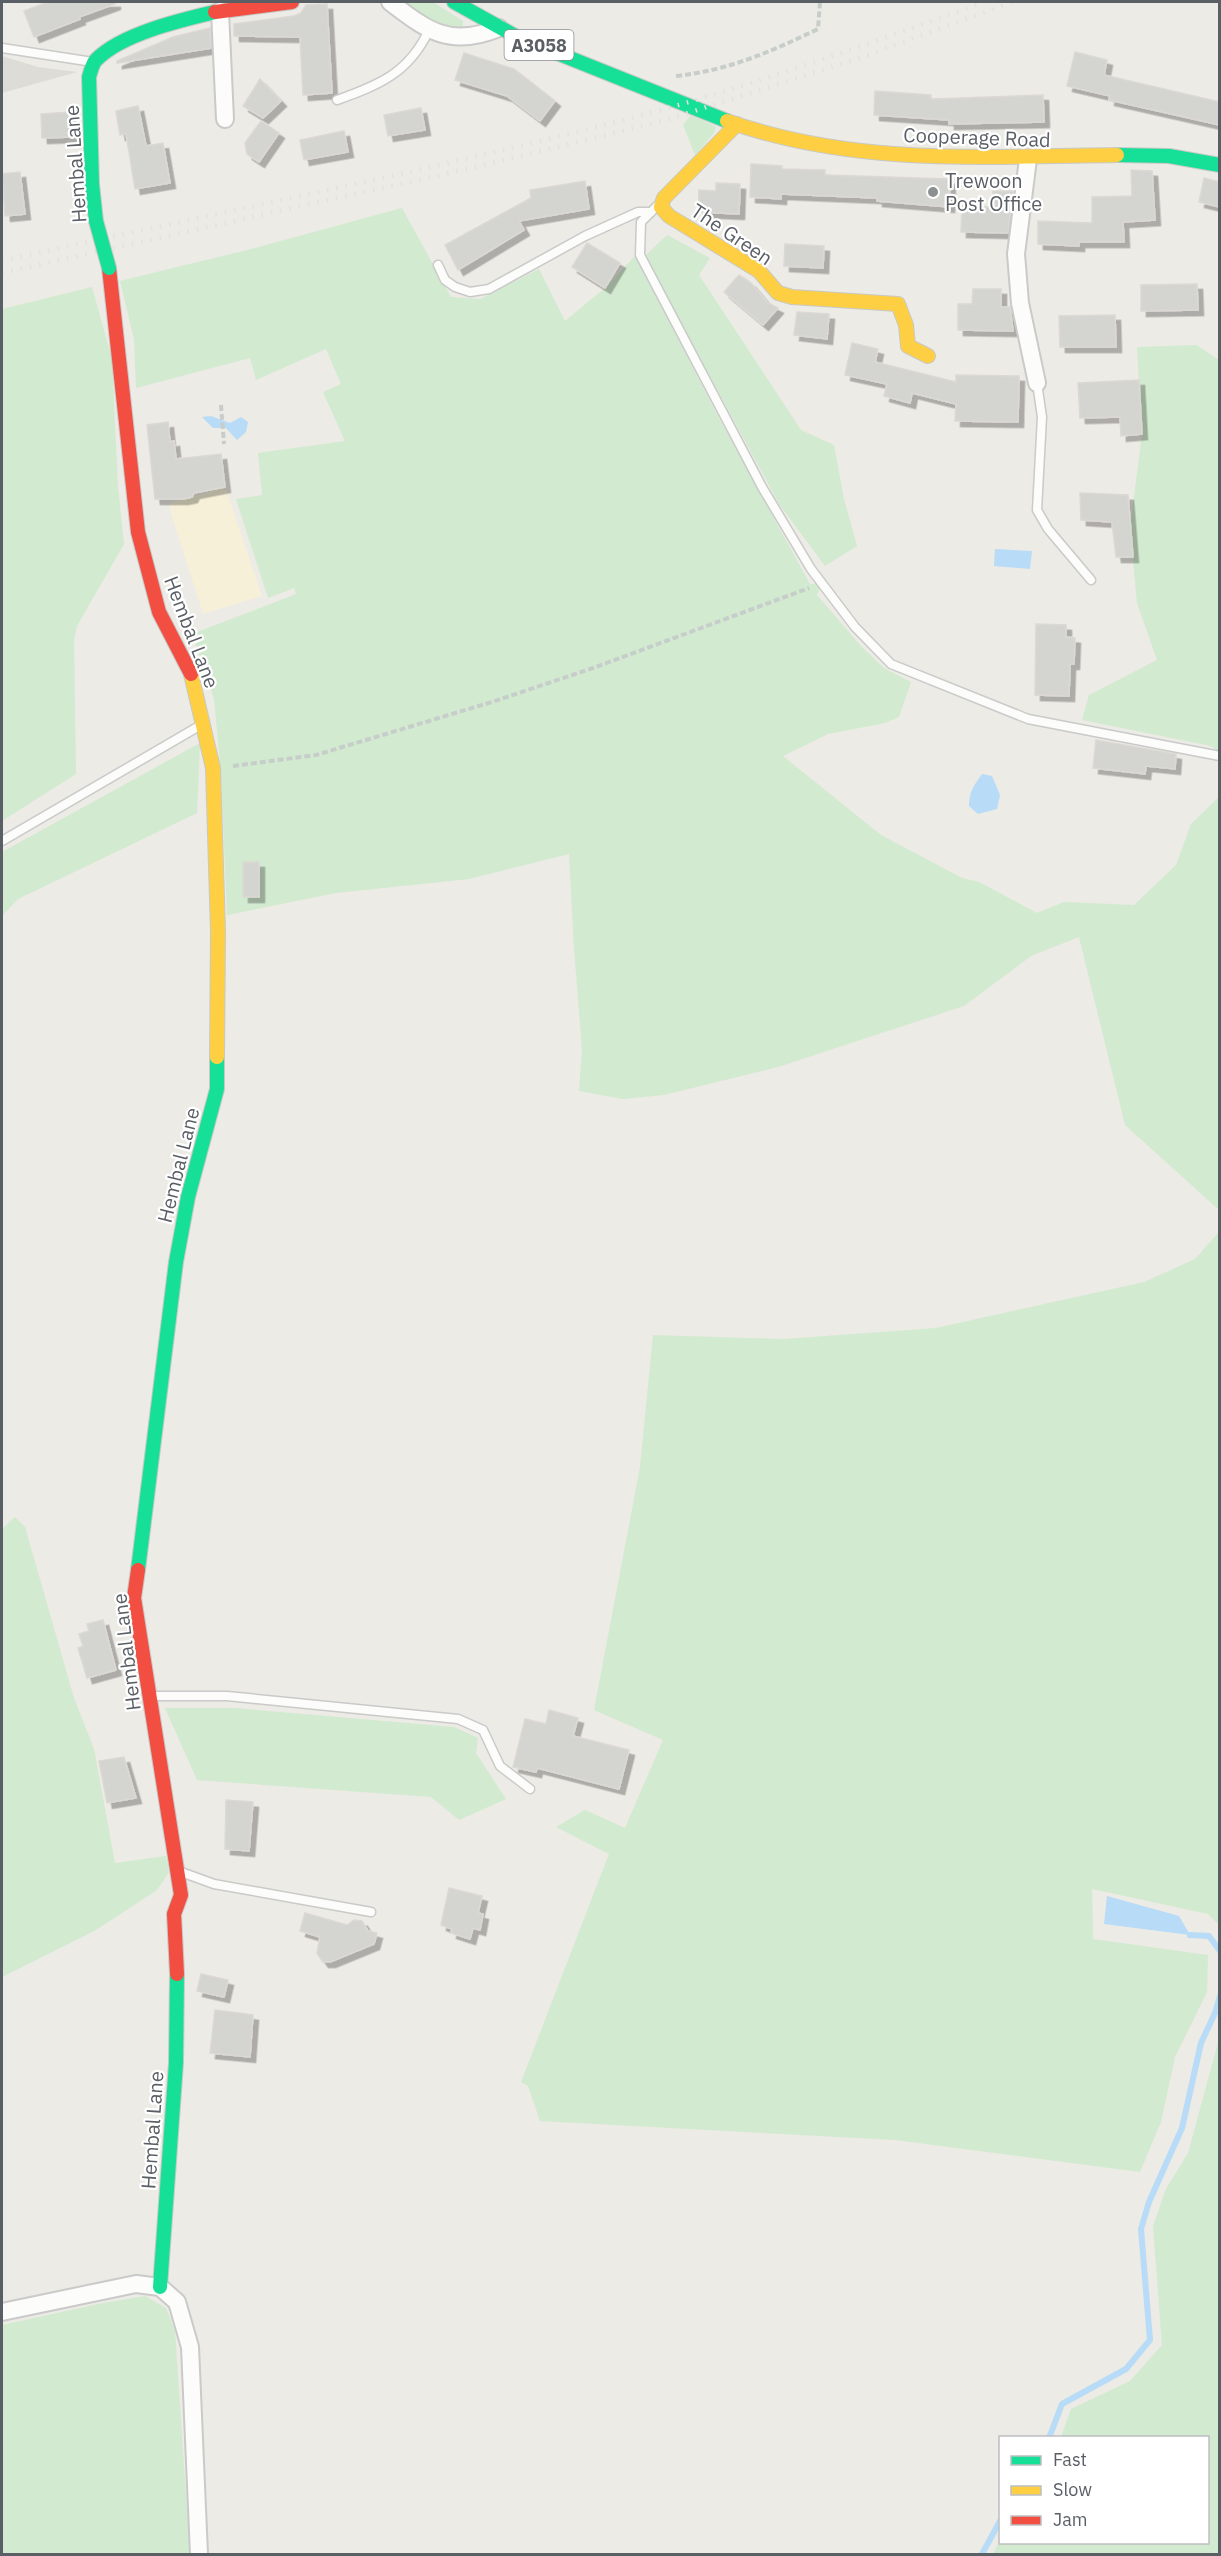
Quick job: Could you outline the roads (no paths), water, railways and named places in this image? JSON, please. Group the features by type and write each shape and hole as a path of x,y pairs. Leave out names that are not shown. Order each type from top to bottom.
{"street":[{"path":"94,62 109,49 168,23 220,11 292,2"},
{"path":"390,2 429,30 467,37 482,35 499,28"},
{"name":"A3058","path":"454,2 499,28 737,124"},
{"path":"220,11 225,119"},
{"name":"Hembal Lane","path":"94,62 89,76 92,184 96,221 109,268 138,532 159,612 189,668 204,723 213,768 218,932 217,1089 188,1197 176,1262 156,1438 134,1598 181,1895 174,1914 178,1991 176,2063 160,2287"},
{"name":"Cooperage Road","path":"737,124 814,146 858,152 1028,159 1159,156 1220,165"},
{"name":"The Green","path":"737,124 664,198 661,207 669,216 759,271 778,293 792,297 898,304 906,325 908,346 928,356"},
{"path":"1028,159 1016,254 1020,303 1037,383"},
{"path":"2,2312 136,2284 160,2287 177,2302 190,2347 199,2554"}],"lane":[{"path":"337,100 366,89 404,68 422,45 429,30"},
{"path":"2,48 94,62"},
{"path":"664,198 641,222 640,255 762,487 822,584 855,627 891,664 1028,719 1220,756"},
{"path":"438,266 445,280 455,286 470,292 489,289 585,236 638,212 651,212"},
{"path":"1037,383 1042,417 1037,510 1048,529 1091,580"},
{"path":"2,841 204,723"},
{"path":"150,1696 227,1696 458,1719 483,1730 500,1766 530,1789"},
{"path":"178,1871 214,1884 370,1912"}],"water":[{"path":"211,416 230,423 241,417 248,422 246,432 237,440 226,428 213,428 202,417"},
{"path":"995,549 1032,551 1030,569 994,566"},
{"path":"982,774 992,776 1000,795 997,809 978,814 969,806 969,801 972,789"},
{"path":"1107,1896 1179,1916 1190,1935 1104,1924"}],"waterway":[{"path":"1190,1935 1209,1936 1220,1951"},
{"path":"1050,2436 1062,2404 1126,2369 1150,2340 1141,2229 1149,2202 1182,2128 1201,2043 1220,1996"},
{"path":"982,2554 999,2523"}],"railway":[{"path":"2,261 408,172 650,113 776,75 984,2"},
{"path":"2,273 463,170 663,121 860,58 1012,2"}],"place":[{"name":"Trewoon Post Office","path":"933,192"}]}
